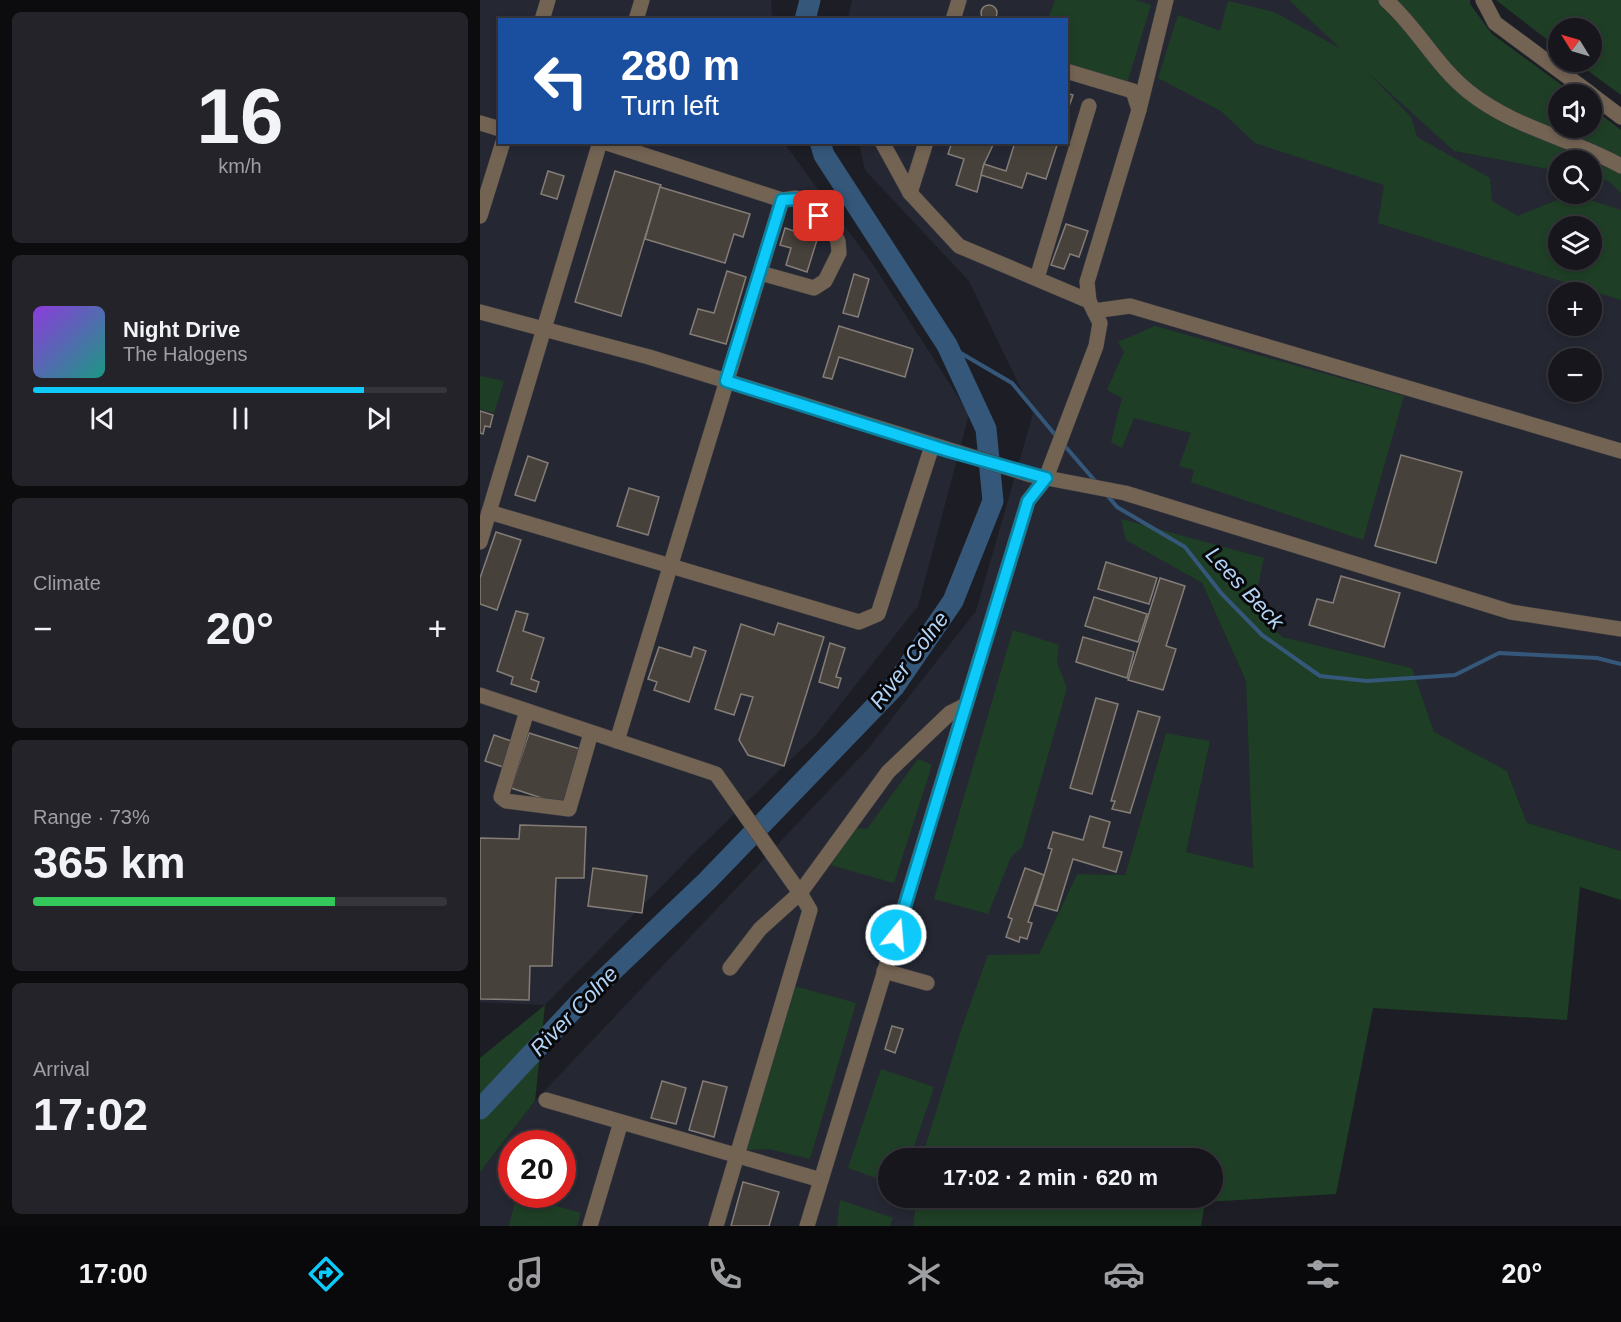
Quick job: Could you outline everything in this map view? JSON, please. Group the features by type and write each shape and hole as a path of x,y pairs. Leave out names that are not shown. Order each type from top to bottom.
{"street":[{"path":"543,18 548,0"},
{"path":"637,18 642,0"},
{"path":"954,18 959,0"},
{"path":"807,1226 1028,501 1096,346 1100,323 1092,306 1087,282 1139,110 1166,0"},
{"path":"1386,0 1402,15 1442,67 1467,91 1492,109 1527,127 1602,156 1621,166"},
{"path":"1484,0 1495,23 1576,84"},
{"path":"1068,72 1134,91 1139,110"},
{"path":"1602,103 1621,117"},
{"path":"1036,278 1089,106"},
{"path":"480,123 498,128"},
{"path":"480,216 502,144"},
{"path":"480,542 601,144"},
{"path":"608,144 782,200 796,198 806,202 836,236 839,253 825,281 814,288 760,273"},
{"path":"883,144 910,193 959,246 1036,278 1092,306 1130,306 1621,451"},
{"path":"910,193 925,144"},
{"path":"617,741 669,564 782,200"},
{"path":"480,312 726,381 1039,477 1125,493 1511,612 1621,629"},
{"path":"489,512 859,622 878,614 932,446"},
{"path":"480,696 716,774 810,910 716,1226"},
{"path":"730,968 760,929 800,893 888,772 950,713 966,705"},
{"path":"527,711 501,797 506,801 569,809 591,733"},
{"path":"884,971 927,982"},
{"path":"546,1100 821,1180"},
{"path":"590,1226 621,1122"}],"shaded area":[{"path":"480,0 771,0 772,18 498,18 498,144 785,144 874,266 969,414 918,606 816,735 698,849 545,1005 480,1002"},
{"path":"852,0 1289,0 1454,151 1548,169 1548,204 1602,204 1602,180 1608,181 1621,193 1621,851 1527,823 1507,771 1434,733 1412,668 1282,637 1253,608 1126,540 1202,583 1246,681 1253,868 1186,852 1210,741 1166,733 1125,875 1077,874 1039,954 928,1148 878,1148 878,1208 915,1208 913,1226 480,1226 480,1172 498,1149 498,1208 576,1208 576,1130 513,1130 535,1101 868,749 976,611 1033,414 969,281 865,170 859,144 1068,144 1068,18 848,18"}],"green space":[{"path":"1055,0 1135,0 1151,5 1127,83 1068,64 1068,18 1049,18"},
{"path":"1289,0 1470,0 1470,4 1492,34 1560,84 1548,84 1548,138 1602,138 1602,116 1621,130 1621,193 1608,181 1602,180 1602,150 1548,150 1548,169 1454,151 1367,72 1411,117 1417,137 1490,178 1492,201 1518,216 1548,204 1602,204 1621,210 1621,300 1602,294 1602,282 1564,282 1378,223 1384,185 1255,143 1221,111 1158,78 1178,15 1220,31 1228,1 1274,12 1341,49"},
{"path":"1496,0 1621,0 1621,95 1590,72 1602,72 1602,18 1548,18 1548,40"},
{"path":"1155,326 1404,396 1363,540 1191,482 1194,470 1179,466 1191,433 1134,418 1122,448 1111,442 1122,398 1107,390 1124,352 1118,342"},
{"path":"480,376 504,381 494,413 480,409"},
{"path":"1121,519 1264,558 1253,607 1282,637 1412,668 1434,732 1507,771 1527,823 1621,851 1621,900 1580,887 1567,1020 1373,1008 1336,1194 1223,1201 1223,1148 925,1148 960,1033 988,955 1039,954 1077,874 1125,875 1166,733 1210,741 1186,852 1253,868 1246,681 1202,583 1126,540"},
{"path":"1013,630 1059,645 1057,662 1067,688 1022,847 1011,857 988,914 934,899"},
{"path":"918,759 932,765 894,883 831,865 855,828 867,829"},
{"path":"794,986 856,1003 810,1159 769,1149 746,1150"},
{"path":"545,1005 535,1101 513,1130 498,1130 498,1149 480,1172 480,1058"},
{"path":"881,1069 934,1087 913,1148 878,1148 878,1178 848,1168"},
{"path":"840,1200 893,1218 890,1226 837,1226"},
{"path":"514,1208 564,1208 581,1213 577,1226 509,1226"},
{"path":"915,1208 1204,1208 1201,1226 913,1226"}],"building":[{"path":"986,5 992,5 997,10 996,18 982,18 981,16 981,10"},
{"path":"1068,94 1073,95 1068,109"},
{"path":"951,144 993,145 984,164 977,192 956,185 964,159 948,154"},
{"path":"1014,144 1057,144 1046,179 1027,173 1022,188 981,175 984,164 1006,171"},
{"path":"548,171 564,176 557,199 541,194"},
{"path":"615,171 661,185 621,316 575,302"},
{"path":"660,187 750,214 743,237 734,234 725,263 645,239"},
{"path":"801,221 821,227 807,272 786,265 791,248 780,245 785,228 797,232"},
{"path":"1066,224 1088,231 1079,257 1070,254 1064,269 1051,265"},
{"path":"727,271 746,277 726,344 690,334 698,309 714,313"},
{"path":"854,274 869,279 858,317 843,313"},
{"path":"839,326 913,349 905,377 839,357 832,379 823,377"},
{"path":"480,411 493,415 490,427 485,426 483,434 480,433"},
{"path":"1401,455 1462,472 1436,563 1375,546"},
{"path":"528,456 548,463 535,501 515,495"},
{"path":"629,488 659,497 648,535 617,526"},
{"path":"496,532 521,540 497,610 480,604 480,578"},
{"path":"1106,562 1157,578 1149,604 1098,589"},
{"path":"1341,576 1400,593 1384,647 1309,625 1317,599 1333,603"},
{"path":"1160,578 1185,586 1166,646 1176,649 1163,690 1128,680"},
{"path":"1094,597 1147,614 1138,642 1085,626"},
{"path":"516,611 528,614 523,631 544,638 531,679 539,682 536,692 511,684 513,677 497,671"},
{"path":"778,623 824,637 784,766 748,755 739,740 753,697 741,694 734,715 715,709 741,624 774,635"},
{"path":"1083,637 1134,652 1127,678 1076,662"},
{"path":"830,643 845,648 836,677 841,678 838,688 819,682"},
{"path":"659,647 691,657 694,647 706,651 689,702 654,690 657,682 648,679"},
{"path":"1096,698 1118,704 1092,794 1070,788"},
{"path":"1138,711 1160,717 1130,813 1112,809 1115,801 1111,801"},
{"path":"529,733 583,750 566,806 511,788"},
{"path":"494,735 514,742 506,768 485,761"},
{"path":"1090,816 1110,822 1103,847 1122,852 1116,872 1073,859 1057,911 1035,905 1052,849 1048,848 1053,832 1083,840"},
{"path":"520,825 586,827 584,878 556,878 552,966 530,966 529,1000 480,999 480,838 519,839"},
{"path":"593,868 647,876 642,913 588,906"},
{"path":"1025,868 1044,875 1028,922 1032,923 1027,939 1020,937 1019,942 1006,937 1012,919 1008,917"},
{"path":"892,1026 903,1029 895,1053 885,1049"},
{"path":"662,1081 686,1088 676,1124 651,1118"},
{"path":"703,1081 727,1087 714,1137 689,1130"},
{"path":"743,1182 779,1192 769,1226 731,1226"}],"waterway":[{"name":"River Colne","path":"806,18 810,0"},
{"name":"River Colne","path":"480,1109 581,1001 707,881 894,687 953,601 993,501 986,429 947,345 824,155 821,144"},
{"name":"Lees Beck","path":"947,345 1012,383 1057,437"},
{"name":"Lees Beck","path":"1064,445 1096,482"},
{"name":"Lees Beck","path":"1107,495 1117,507 1185,547 1221,593 1262,635 1320,676 1367,681 1455,675 1499,653 1597,658 1621,664"}],"route":[{"path":"819,216 802,199 782,200 726,381 949,451 1046,478 1028,501 896,935"}]}
